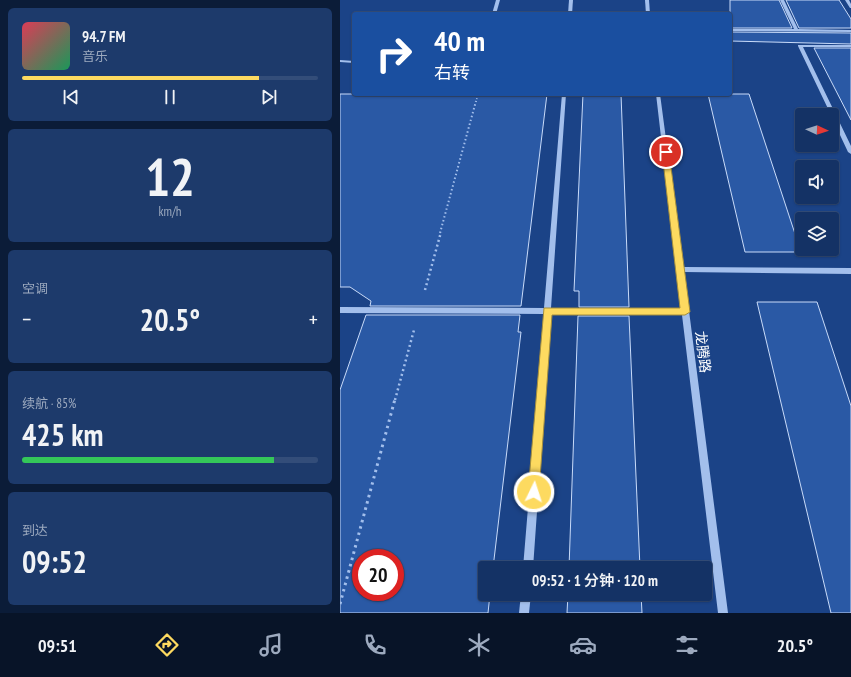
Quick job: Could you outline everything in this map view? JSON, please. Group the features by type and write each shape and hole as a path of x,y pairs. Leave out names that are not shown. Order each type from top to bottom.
{"street":[{"path":"495,12 498,0"},
{"path":"570,12 571,0"},
{"path":"646,0 648,12"},
{"path":"782,0 797,31"},
{"path":"847,0 851,7"},
{"path":"732,30 851,31"},
{"path":"851,46 800,46 851,152"},
{"path":"340,61 352,62"},
{"path":"529,561 564,96"},
{"name":"龙腾路","path":"658,96 723,613"},
{"path":"680,269 851,271"},
{"path":"340,310 685,312"},
{"path":"524,613 525,601"}],"path":[{"path":"340,604 477,96"}],"building":[{"path":"730,0 779,0 792,28 732,28 732,12 730,12"},
{"path":"786,0 839,0 851,19 851,28 799,28"},
{"path":"732,32 851,33 851,44 732,41"},
{"path":"814,48 851,48 851,120"},
{"path":"340,94 352,94 352,96 547,96 521,306 370,306 371,301 350,287 340,287"},
{"path":"749,94 795,234 795,252 745,252 708,96"},
{"path":"583,96 621,96 629,307 579,307 579,291 574,291"},
{"path":"757,302 817,302 851,406 851,613 831,613"},
{"path":"366,315 520,315 518,332 521,332 494,561 478,561 478,601 489,601 488,613 340,613 340,390"},
{"path":"578,316 629,316 640,561 569,561"},
{"path":"568,601 641,601 642,613 567,613"}],"route":[{"path":"534,492 548,311 685,312 666,152"}]}
